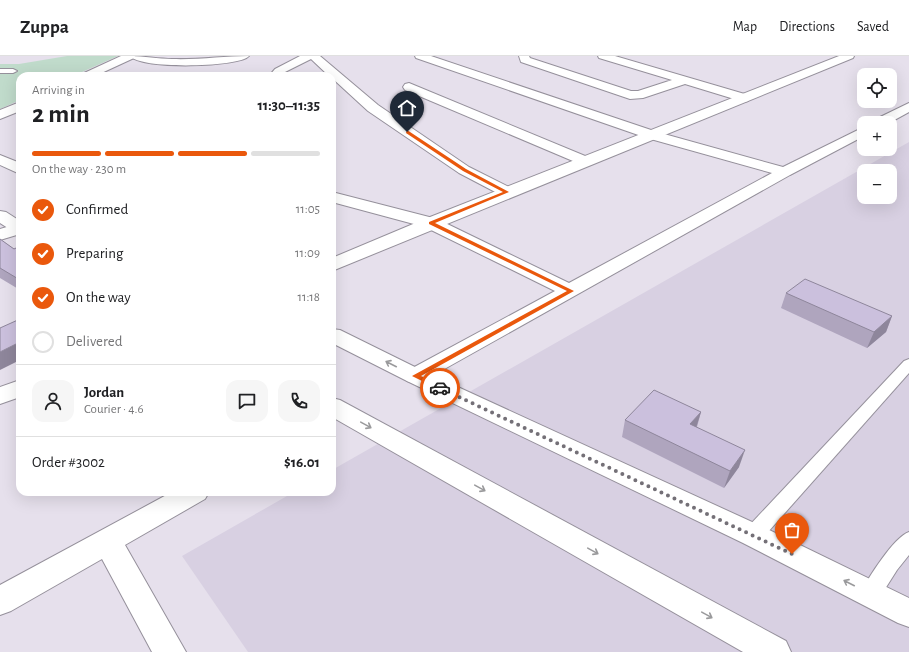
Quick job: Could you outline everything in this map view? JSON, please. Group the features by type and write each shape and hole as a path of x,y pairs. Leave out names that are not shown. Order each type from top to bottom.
{"street":[{"path":"95,72 130,56"},
{"path":"134,56 141,60 177,62 244,56"},
{"path":"278,72 309,56"},
{"path":"313,56 331,72"},
{"path":"420,56 652,135 786,172"},
{"path":"524,56 526,60 630,95 639,96 685,80"},
{"path":"603,56 744,98"},
{"path":"336,263 507,192 849,56"},
{"path":"336,76 373,108 464,170 507,192"},
{"path":"409,87 584,161"},
{"path":"0,115 16,108"},
{"path":"893,116 909,108"},
{"path":"415,376 786,172 857,135"},
{"path":"0,159 16,168"},
{"path":"336,198 431,223 572,291"},
{"path":"0,216 16,226"},
{"path":"0,235 16,229"},
{"path":"336,337 415,376 753,534 909,613"},
{"path":"0,396 16,390"},
{"path":"336,412 763,649"},
{"path":"0,601 188,496"},
{"path":"107,541 166,651"}],"lane":[{"path":"0,71 13,71"},
{"path":"753,534 909,364"},
{"path":"871,594 890,564 909,540"}],"shaded area":[{"path":"909,142 909,652 248,652 182,556 287,496 336,496 336,468 857,172 857,204 897,204 897,164 870,164 884,156 897,156 897,149"}],"green space":[{"path":"67,56 118,56 82,72 16,72 16,102 0,109 0,64 19,64"}],"building":[{"path":"0,239 14,249 16,248 16,278 0,268"},
{"path":"805,279 892,316 874,332 786,293"},
{"path":"16,321 16,344 0,352 0,328"},
{"path":"654,390 701,412 690,424 745,450 730,471 625,420"}],"way so far":[{"path":"440,388 753,534 792,554"}],"route":[{"path":"407,132 464,170 507,192 431,223 572,291 415,376 440,388"}]}
